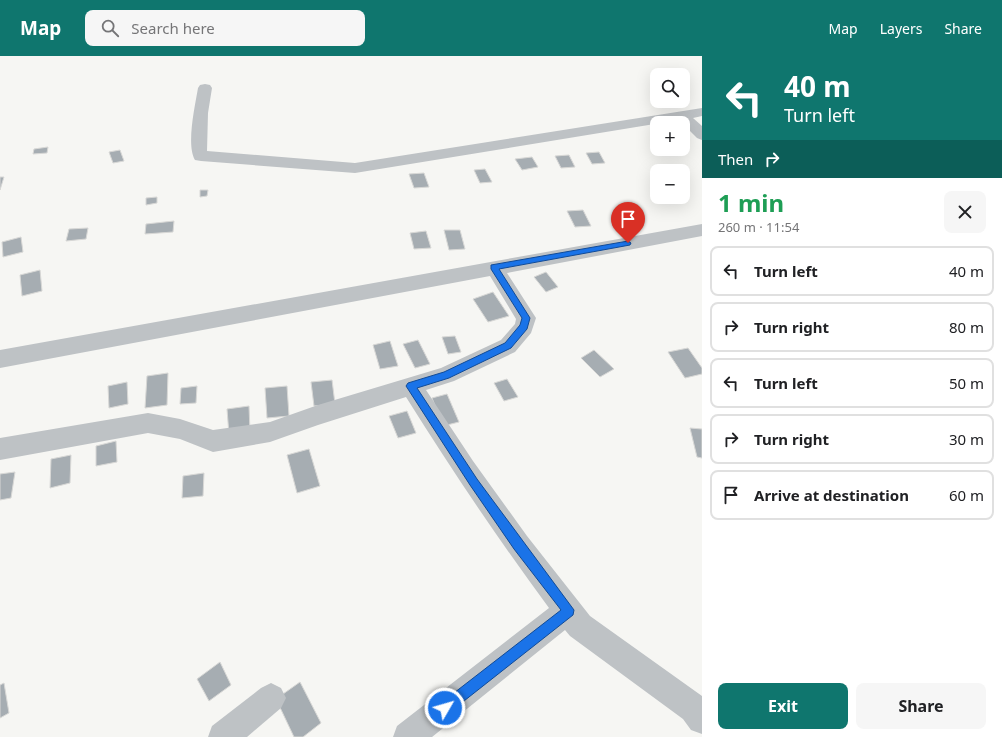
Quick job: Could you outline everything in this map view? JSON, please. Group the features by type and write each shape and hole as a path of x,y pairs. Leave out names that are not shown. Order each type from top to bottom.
{"street":[{"path":"204,88 199,153 201,156 355,168 650,121"},
{"path":"683,116 702,112"},
{"path":"690,123 702,135"},
{"path":"0,359 494,267 702,230"},
{"path":"0,449 148,423 180,429 213,441 270,432 318,415 446,375 508,346 524,327 526,318 494,267"},
{"path":"411,386 474,482 518,545 580,626 694,708 702,719"},
{"path":"408,737 568,610"},
{"path":"223,737 271,698"}],"building":[{"path":"48,147 47,153 33,154 34,149"},
{"path":"120,150 124,161 113,163 109,152"},
{"path":"599,152 605,163 592,164 586,153"},
{"path":"569,155 575,167 561,168 555,156"},
{"path":"532,157 538,167 522,170 515,159"},
{"path":"485,169 492,182 480,183 474,170"},
{"path":"424,173 429,187 414,188 409,174"},
{"path":"0,177 4,177 0,190"},
{"path":"200,190 208,190 207,196 200,197"},
{"path":"157,197 157,203 146,205 146,198"},
{"path":"583,210 591,226 575,227 567,211"},
{"path":"174,221 173,232 145,234 146,224"},
{"path":"88,228 86,239 66,241 69,229"},
{"path":"444,230 460,230 465,249 449,250"},
{"path":"426,231 431,248 414,249 410,233"},
{"path":"21,237 23,252 3,257 2,242"},
{"path":"40,270 42,291 22,296 20,275"},
{"path":"546,272 558,287 546,292 534,277"},
{"path":"493,292 509,316 488,322 473,299"},
{"path":"455,336 461,352 448,354 442,337"},
{"path":"418,340 430,364 415,368 403,344"},
{"path":"390,341 398,366 380,369 373,345"},
{"path":"688,348 702,368 702,374 685,378 668,352"},
{"path":"594,350 614,369 600,377 581,358"},
{"path":"168,373 167,405 145,408 147,376"},
{"path":"507,379 518,397 504,401 494,383"},
{"path":"332,380 335,404 314,406 311,382"},
{"path":"127,382 128,404 109,408 108,386"},
{"path":"197,386 196,403 180,404 181,388"},
{"path":"287,386 289,416 267,418 265,388"},
{"path":"447,394 459,422 443,426 432,398"},
{"path":"249,406 250,432 229,435 227,409"},
{"path":"407,411 416,433 398,438 389,416"},
{"path":"690,428 702,429 702,458 697,457"},
{"path":"116,441 117,462 96,466 96,446"},
{"path":"309,449 320,486 297,493 287,455"},
{"path":"71,455 70,483 50,488 51,459"},
{"path":"15,472 11,498 0,500 0,474"},
{"path":"204,473 203,496 182,498 183,476"},
{"path":"220,662 231,685 209,701 197,679"},
{"path":"300,682 321,723 303,737 294,737 276,699"},
{"path":"4,683 9,713 0,718 0,685"}],"route":[{"path":"445,708 568,610 518,545 465,469 411,386 446,375 508,346 524,327 526,318 494,267 628,243"}]}
